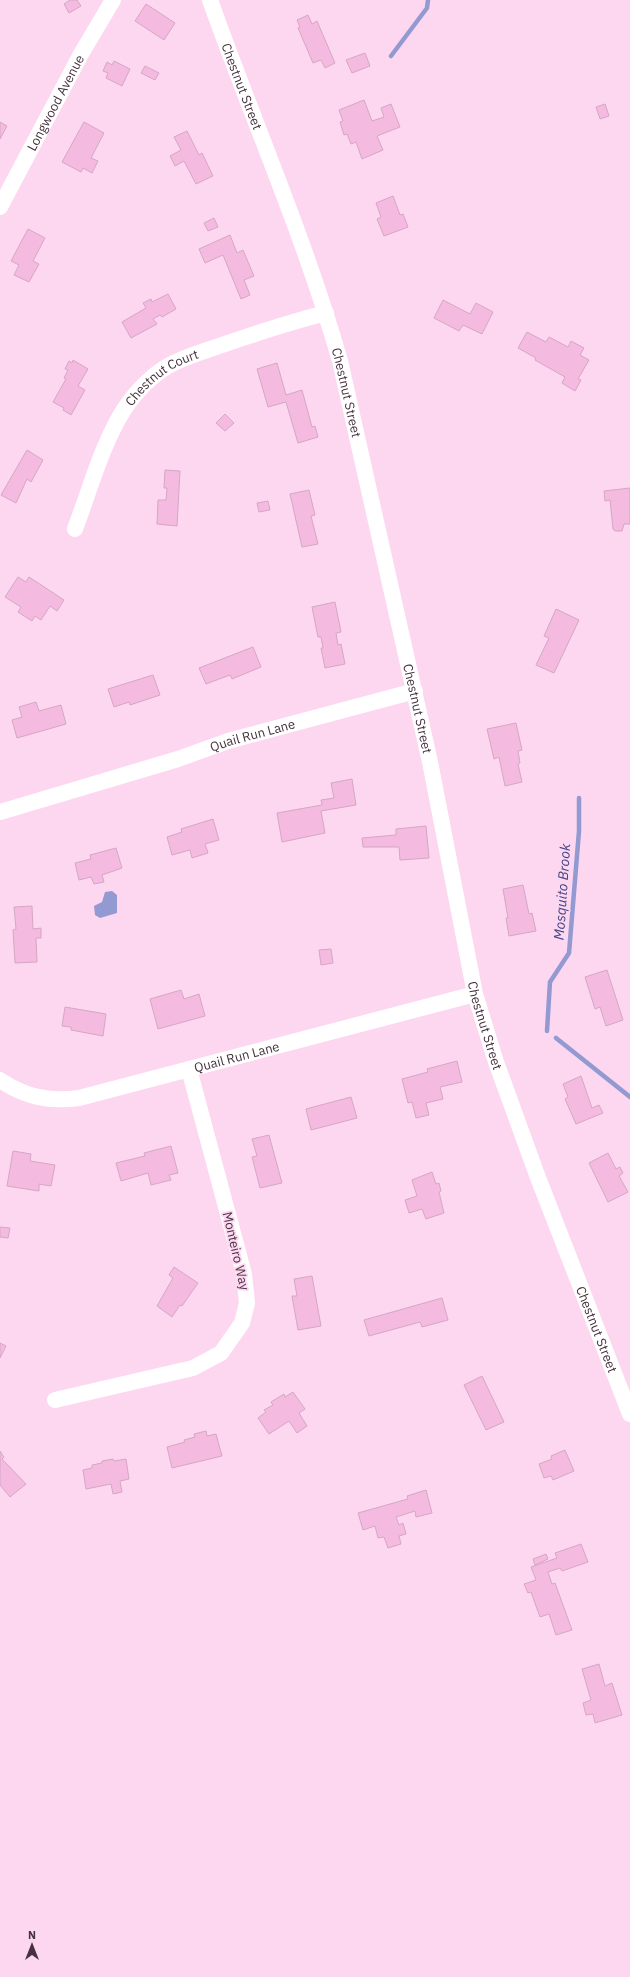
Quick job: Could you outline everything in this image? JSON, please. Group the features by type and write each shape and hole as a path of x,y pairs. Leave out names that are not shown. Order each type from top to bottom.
{"street":[{"name":"Longwood Avenue","path":"0,207 81,54 113,0"},
{"name":"Chestnut Street","path":"210,0 293,217 326,313 347,390 415,691 439,805 475,994 496,1062 532,1161 630,1414"},
{"name":"Chestnut Court","path":"76,529 106,446 130,400 146,384 168,366 192,355 258,332 326,313"},
{"name":"Quail Run Lane","path":"0,812 178,759 228,741 415,691"},
{"name":"Quail Run Lane","path":"0,1080 12,1088 29,1096 64,1100 475,994"},
{"name":"Monteiro Way","path":"55,1400 193,1368 221,1353 242,1323 247,1303 244,1274 189,1069"}],"water":[{"path":"112,891 117,895 117,913 100,918 95,915 94,906 102,902 105,892"}],"building":[{"path":"70,0 77,0 81,6 69,13 64,4"},
{"path":"146,4 175,23 164,40 135,21"},
{"path":"308,15 312,24 317,21 335,63 325,68 321,60 313,63 298,28 300,27 297,20"},
{"path":"365,53 370,66 352,73 346,60"},
{"path":"114,61 130,69 122,86 106,78 108,73 103,71 107,62 112,65"},
{"path":"145,66 159,73 155,80 141,73"},
{"path":"364,100 372,121 384,117 381,108 391,104 400,127 377,136 383,150 362,159 356,142 351,144 347,134 344,135 340,122 343,121 339,110"},
{"path":"605,104 609,116 600,119 596,107"},
{"path":"0,122 7,126 0,139"},
{"path":"84,122 104,133 91,158 98,161 92,173 83,168 81,172 62,162"},
{"path":"187,131 199,155 202,153 213,176 196,184 184,161 175,166 170,156 181,150 174,137"},
{"path":"393,196 400,215 403,214 408,227 384,236 377,219 381,217 376,203"},
{"path":"214,218 218,227 208,231 204,223"},
{"path":"28,229 45,238 33,261 39,264 29,282 14,275 19,265 11,261"},
{"path":"230,235 237,253 243,250 254,276 244,280 250,295 241,299 223,255 205,263 199,249"},
{"path":"168,294 176,309 162,317 160,315 153,319 157,324 131,338 122,322 146,308 143,303 151,299 152,302"},
{"path":"443,300 470,314 476,303 493,312 482,334 463,325 459,331 434,318"},
{"path":"527,332 546,342 549,337 568,347 571,341 584,348 580,355 589,360 578,379 581,380 575,391 562,383 565,377 535,360 536,358 518,348"},
{"path":"73,360 88,369 78,386 85,390 71,415 63,410 64,408 53,402 66,379 64,378 68,370 65,369 69,361 72,363"},
{"path":"277,363 286,395 302,390 312,427 315,426 318,437 298,443 286,402 268,407 257,369"},
{"path":"225,414 234,423 225,431 216,423"},
{"path":"27,450 43,460 31,482 27,479 16,503 1,495"},
{"path":"165,470 180,471 177,526 157,524 158,500 166,500 167,488 164,488"},
{"path":"630,488 630,524 624,524 622,531 615,531 613,529 610,500 605,501 604,491"},
{"path":"309,490 315,515 311,516 318,544 302,547 290,494"},
{"path":"268,501 270,510 259,512 257,503"},
{"path":"18,577 26,582 29,577 64,600 57,611 50,606 41,620 35,616 32,621 18,612 21,607 5,597"},
{"path":"335,602 341,632 336,633 338,645 341,644 345,664 325,668 321,648 323,648 321,637 318,637 312,607"},
{"path":"556,609 579,620 554,673 536,665 549,638 544,636"},
{"path":"253,647 261,667 232,679 230,675 206,684 199,668"},
{"path":"153,675 160,695 130,705 129,702 114,707 108,689"},
{"path":"36,702 39,711 61,705 66,724 17,738 12,720 22,717 19,707"},
{"path":"516,723 522,750 518,751 520,763 518,764 522,782 505,786 499,757 494,759 487,729"},
{"path":"352,779 356,805 321,811 325,833 282,842 277,813 322,805 321,800 334,798 331,783"},
{"path":"213,819 219,840 205,844 208,853 192,858 190,850 172,855 167,837 182,832 181,829"},
{"path":"426,826 429,858 400,860 399,847 363,847 362,838 396,835 396,829"},
{"path":"116,848 122,868 102,875 104,882 94,884 91,877 79,880 75,863 91,859 90,855"},
{"path":"523,885 529,914 532,913 536,931 509,936 506,918 508,918 503,889"},
{"path":"32,906 33,929 41,928 41,938 36,938 37,962 15,963 13,930 16,929 14,907"},
{"path":"331,949 333,963 321,965 319,950"},
{"path":"607,970 623,1020 606,1026 600,1007 595,1009 585,977"},
{"path":"181,990 184,999 199,994 205,1016 158,1029 150,999"},
{"path":"65,1007 106,1014 103,1036 71,1030 71,1027 62,1026"},
{"path":"457,1061 462,1082 440,1087 443,1099 426,1103 429,1115 416,1118 412,1102 408,1103 402,1079 428,1072 427,1069"},
{"path":"581,1076 592,1108 599,1105 603,1113 576,1124 565,1099 568,1097 563,1084"},
{"path":"351,1097 357,1118 311,1130 306,1109"},
{"path":"269,1135 282,1183 260,1188 252,1157 257,1156 252,1139"},
{"path":"171,1146 178,1173 169,1175 171,1180 151,1185 148,1173 121,1181 116,1163 145,1156 144,1153"},
{"path":"13,1151 31,1154 30,1161 55,1165 51,1186 39,1184 39,1191 7,1186"},
{"path":"608,1153 616,1169 620,1167 623,1173 619,1176 628,1192 608,1202 589,1163"},
{"path":"432,1172 436,1184 439,1183 441,1191 439,1192 444,1213 426,1219 422,1209 409,1213 405,1200 417,1196 412,1180"},
{"path":"0,1227 10,1228 8,1238 0,1237"},
{"path":"174,1267 198,1283 182,1306 180,1305 172,1317 157,1306 173,1278 169,1275"},
{"path":"312,1276 321,1326 298,1330 292,1296 297,1296 294,1279"},
{"path":"442,1298 448,1320 422,1327 420,1322 369,1336 364,1320"},
{"path":"0,1343 6,1346 0,1358"},
{"path":"482,1376 504,1422 486,1430 464,1385"},
{"path":"293,1392 305,1409 299,1413 307,1426 297,1433 289,1421 269,1434 258,1418 266,1412 264,1410 273,1405 271,1402 284,1394 285,1397"},
{"path":"206,1431 207,1436 216,1434 222,1456 172,1468 167,1447 185,1442 184,1440 195,1437 194,1434"},
{"path":"565,1450 574,1471 553,1480 551,1476 544,1478 539,1464 552,1459 551,1456"},
{"path":"0,1451 4,1457 2,1459 26,1484 10,1497 0,1485"},
{"path":"113,1459 114,1461 126,1459 129,1479 120,1481 122,1492 113,1494 111,1484 86,1489 83,1470 92,1468 92,1465 102,1463 102,1461"},
{"path":"426,1490 432,1513 416,1517 415,1511 396,1517 399,1525 403,1523 406,1534 399,1536 401,1544 388,1548 384,1537 378,1538 375,1526 363,1530 358,1513 408,1499 407,1496"},
{"path":"581,1544 588,1562 562,1571 560,1568 548,1572 552,1584 555,1583 572,1630 556,1635 549,1614 540,1617 531,1592 528,1593 524,1584 536,1580 531,1567 557,1558 555,1553"},
{"path":"546,1554 548,1559 535,1565 533,1559"},
{"path":"599,1664 605,1686 612,1683 622,1715 595,1723 593,1714 586,1715 583,1703 591,1700 582,1669"}],"waterway":[{"path":"391,56 427,8 428,0"},
{"name":"Mosquito Brook","path":"547,1031 550,982 569,953 579,831 579,798"},
{"name":"Mosquito Brook","path":"556,1038 630,1097"}]}
